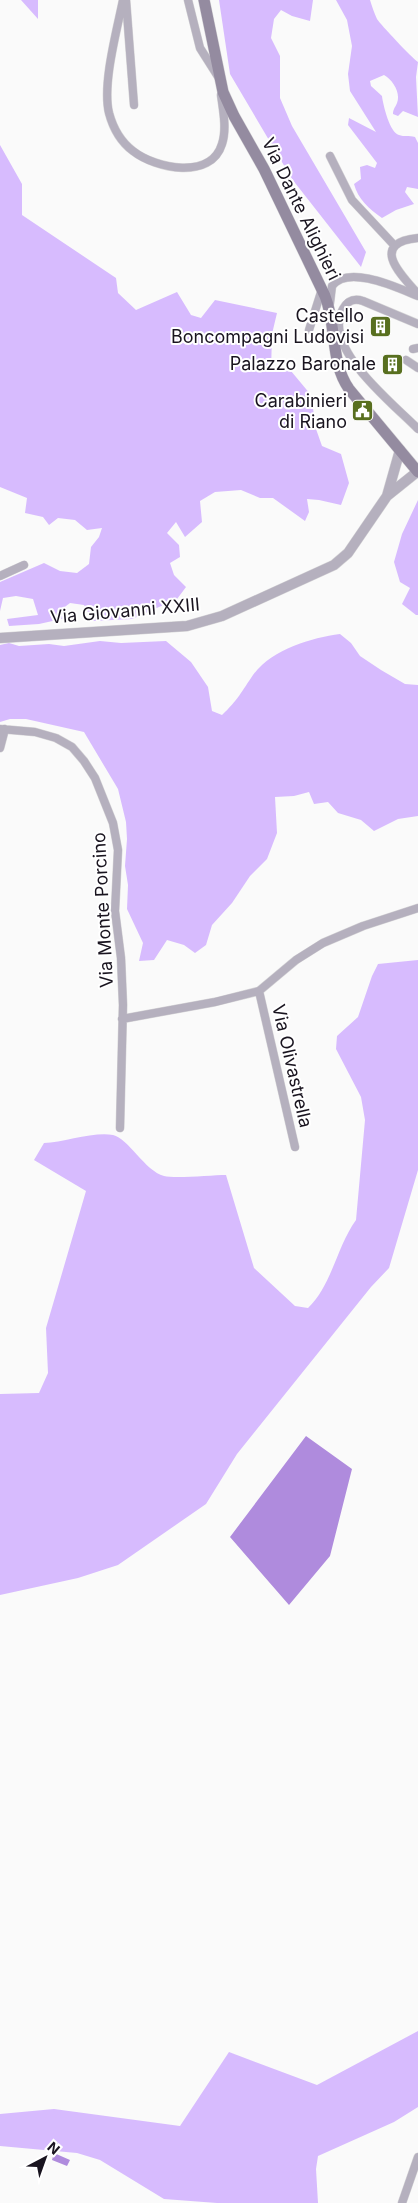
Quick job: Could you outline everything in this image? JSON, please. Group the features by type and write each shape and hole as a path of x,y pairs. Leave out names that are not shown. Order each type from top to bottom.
{"main road":[{"name":"Via Dante Alighieri","path":"204,0 218,77 231,110 264,169 322,289 337,335 339,370 343,380 418,472"}],"street":[{"path":"125,0 110,70 108,108 117,132 132,150 161,164 172,167 192,167 214,158 221,148 224,136 218,77 200,48 188,0"},
{"path":"125,0 134,105"},
{"path":"330,156 352,200 394,245"},
{"path":"418,238 394,245 392,251 393,263 418,295"},
{"path":"330,310 332,286 337,280 348,277 372,280 418,295"},
{"path":"309,330 322,289"},
{"path":"418,324 363,300 355,300 348,303 342,310 337,335 365,377 418,429"},
{"path":"406,360 418,368"},
{"path":"404,414 418,420"},
{"name":"Via Giovanni XXIII","path":"387,496 400,450"},
{"name":"Via Giovanni XXIII","path":"0,638 180,626 222,616 334,565 348,553 387,496 418,472"},
{"path":"0,576 24,565"},
{"path":"0,748 2,729"},
{"name":"Via Monte Porcino","path":"2,729 28,730 44,734 61,740 72,747 89,769 108,807 118,844 115,908 121,958 120,1128"},
{"path":"122,1019 215,1002 259,991 296,960 323,943 363,926 418,908"},
{"name":"Via Olivastrella","path":"259,991 295,1147"},
{"path":"402,2203 418,2157"}],"shaded area":[{"path":"21,0 38,0 38,19"},
{"path":"219,0 313,0 310,21 292,16 281,10 274,19 271,38 280,56 280,98 292,126 366,252 361,267 292,179 230,74"},
{"path":"336,0 370,0 379,22 418,62 416,77 418,117 403,111 398,116 393,114 398,95 393,83 387,77 384,75 370,81 371,86 382,96 385,112 396,133 415,137 418,143 418,189 407,187 405,192 414,204 396,210 382,218 365,203 358,194 354,184 361,179 360,167 367,165 375,168 377,163 348,125 349,118 376,132 350,91 348,74 352,46 347,20"},
{"path":"0,145 22,184 22,215 116,278 118,293 136,310 177,292 191,315 201,318 215,300 277,313 272,334 271,372 291,371 311,395 316,429 322,446 341,454 349,483 341,505 307,499 309,512 305,521 273,498 260,498 241,490 215,492 200,501 202,522 185,537 176,522 167,533 179,545 180,557 170,563 174,575 186,587 177,599 132,619 93,621 84,605 70,603 62,609 66,618 39,624 9,626 7,619 38,615 33,599 16,596 3,598 0,611 0,582 44,563 60,571 77,573 89,564 91,547 99,537 102,528 87,530 75,520 58,518 49,525 43,517 25,513 27,498 0,487"},
{"path":"418,500 418,615 416,615 402,604 410,588 400,582 394,562 402,534"},
{"path":"340,634 351,643 360,656 381,670 405,684 418,685 418,816 398,819 374,831 361,820 338,813 328,802 314,804 309,792 294,796 275,797 277,833 267,859 250,876 232,903 212,925 206,945 195,953 184,945 167,940 154,960 139,961 143,943 127,909 128,885 125,866 126,822 118,789 84,732 26,719 10,719 0,722 0,645 9,643 19,646 49,644 64,646 100,641 121,643 166,641 191,662 208,687 212,711 222,715 236,700 253,675 271,658 293,646 317,638"},
{"path":"418,960 418,1170 389,1268 371,1287 237,1454 206,1504 118,1565 78,1578 0,1595 0,1394 39,1393 48,1373 46,1328 86,1191 34,1160 44,1143 98,1134 113,1135 125,1142 150,1168 164,1176 226,1175 254,1268 295,1306 308,1308 316,1299 329,1277 349,1230 356,1220 365,1120 361,1097 336,1049 337,1036 358,1017 378,964"},
{"path":"306,1436 352,1469 330,1556 289,1605 230,1537"},
{"path":"418,2031 418,2107 394,2122 318,2156 316,2169 318,2203 217,2203 164,2199 100,2160 77,2153 0,2146 0,2114 54,2109 180,2126 229,2052 317,2085"},
{"path":"54,2153 70,2160 67,2166 52,2160"}],"place":[{"name":"Castello Boncompagni Ludovisi","path":"380,326"},
{"name":"Palazzo Baronale","path":"392,364"},
{"name":"Carabinieri di Riano","path":"363,411"}]}
